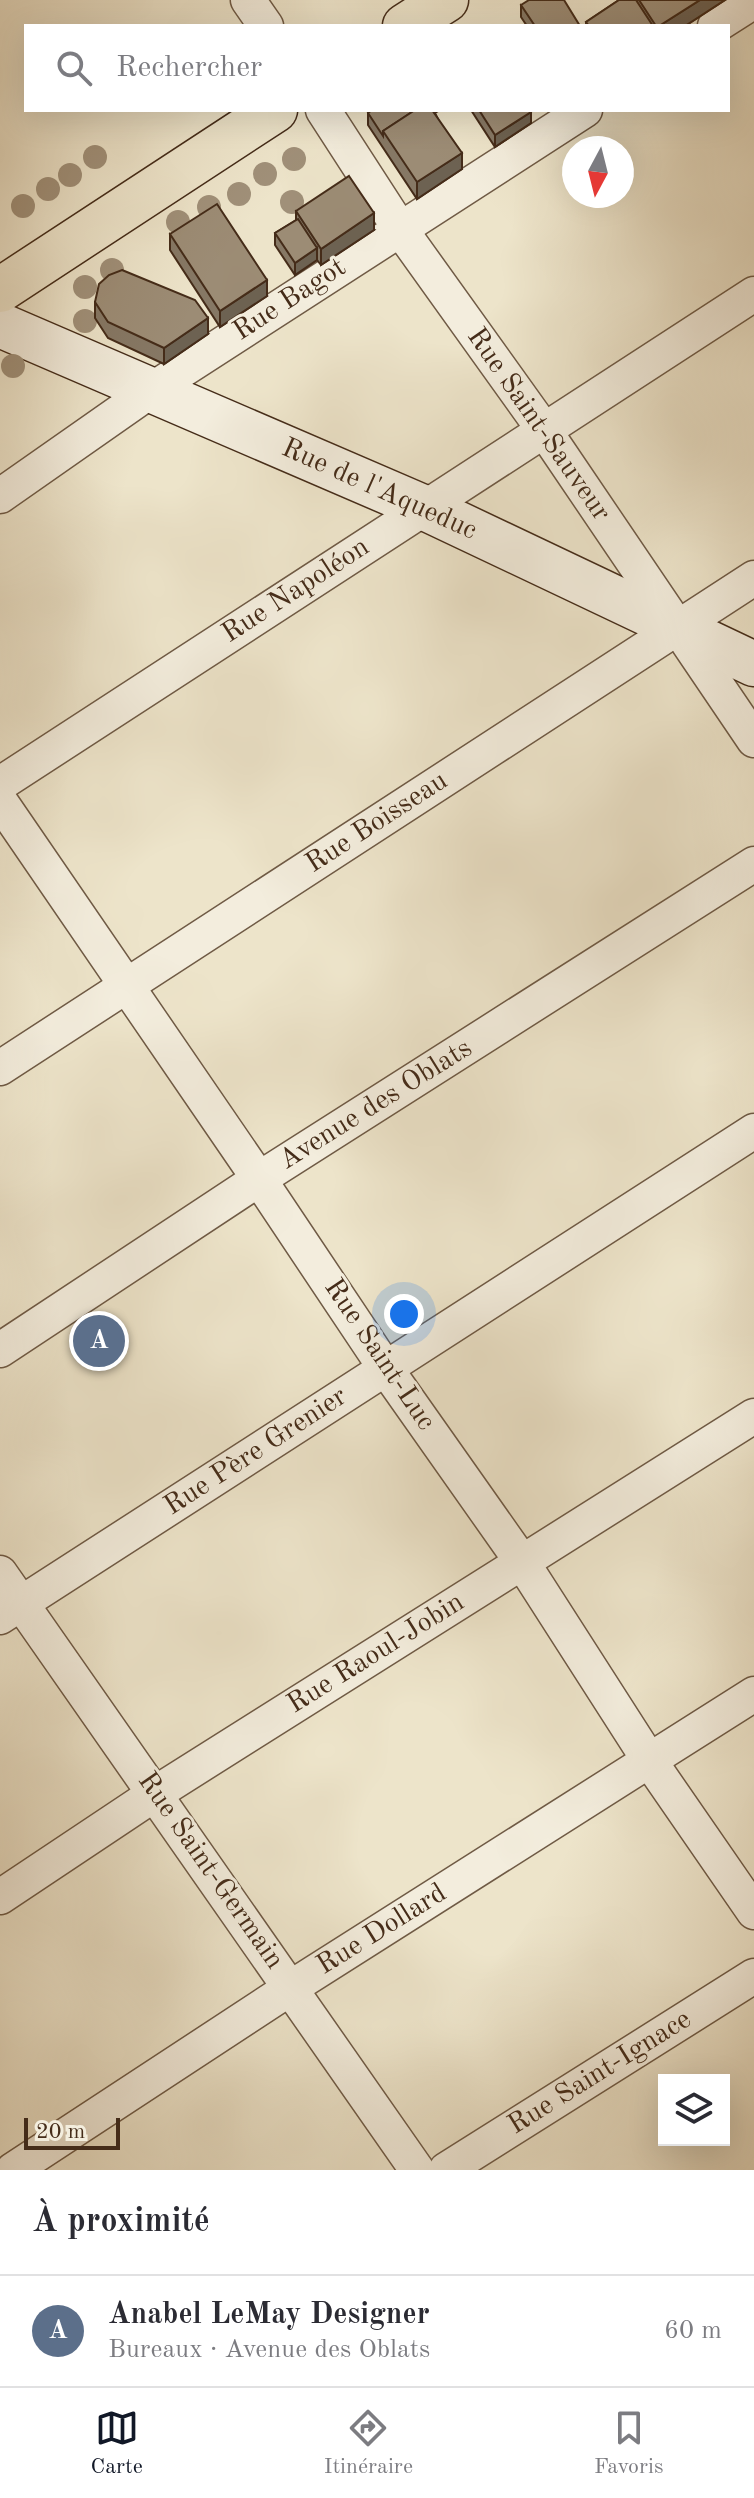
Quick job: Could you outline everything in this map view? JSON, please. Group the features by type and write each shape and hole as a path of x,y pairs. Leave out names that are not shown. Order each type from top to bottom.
{"main road":[{"path":"408,24 446,0"},
{"path":"0,290 272,112"}],"street":[{"path":"248,0 265,24"},
{"path":"718,24 754,1"},
{"name":"Rue Saint-Sauveur","path":"324,112 400,229 544,430 754,740"},
{"name":"Rue Bagot","path":"0,496 150,391 582,112"},
{"name":"Rue Napoléon","path":"0,784 754,294"},
{"name":"Rue de l'Aqueduc","path":"0,325 425,508 754,664"},
{"name":"Rue Boisseau","path":"0,1068 754,578"},
{"name":"Rue Saint-Luc","path":"0,801 386,1369 522,1562 649,1760 754,1912"},
{"name":"Avenue des Oblats","path":"0,1350 259,1179 754,864"},
{"name":"Rue Père Grenier","path":"11,1610 754,1131"},
{"name":"Rue Raoul-Jobin","path":"0,1897 156,1793 754,1416"},
{"name":"Rue Saint-Germain","path":"0,1573 11,1610 156,1793 417,2170"},
{"name":"Rue Dollard","path":"13,2170 292,1987 754,1694"},
{"name":"Rue Saint-Ignace","path":"446,2170 754,1976"}],"building":[{"path":"529,0 564,0 579,24 534,24 521,5"},
{"path":"619,0 636,0 652,24 588,24 586,22"},
{"path":"639,0 700,0 662,24 655,24"},
{"path":"412,112 383,131 383,136 368,113"},
{"path":"412,112 433,112 462,153 417,182 383,131"},
{"path":"480,112 531,112 495,135"},
{"path":"349,176 374,213 321,249 296,211"},
{"path":"217,204 267,280 220,311 170,234"},
{"path":"298,219 317,248 295,263 275,233"},
{"path":"122,270 195,300 208,318 164,348 108,322 95,302 99,284 109,275"}],"place":[{"name":"Anabel LeMay Designer","path":"99,1341"}]}
